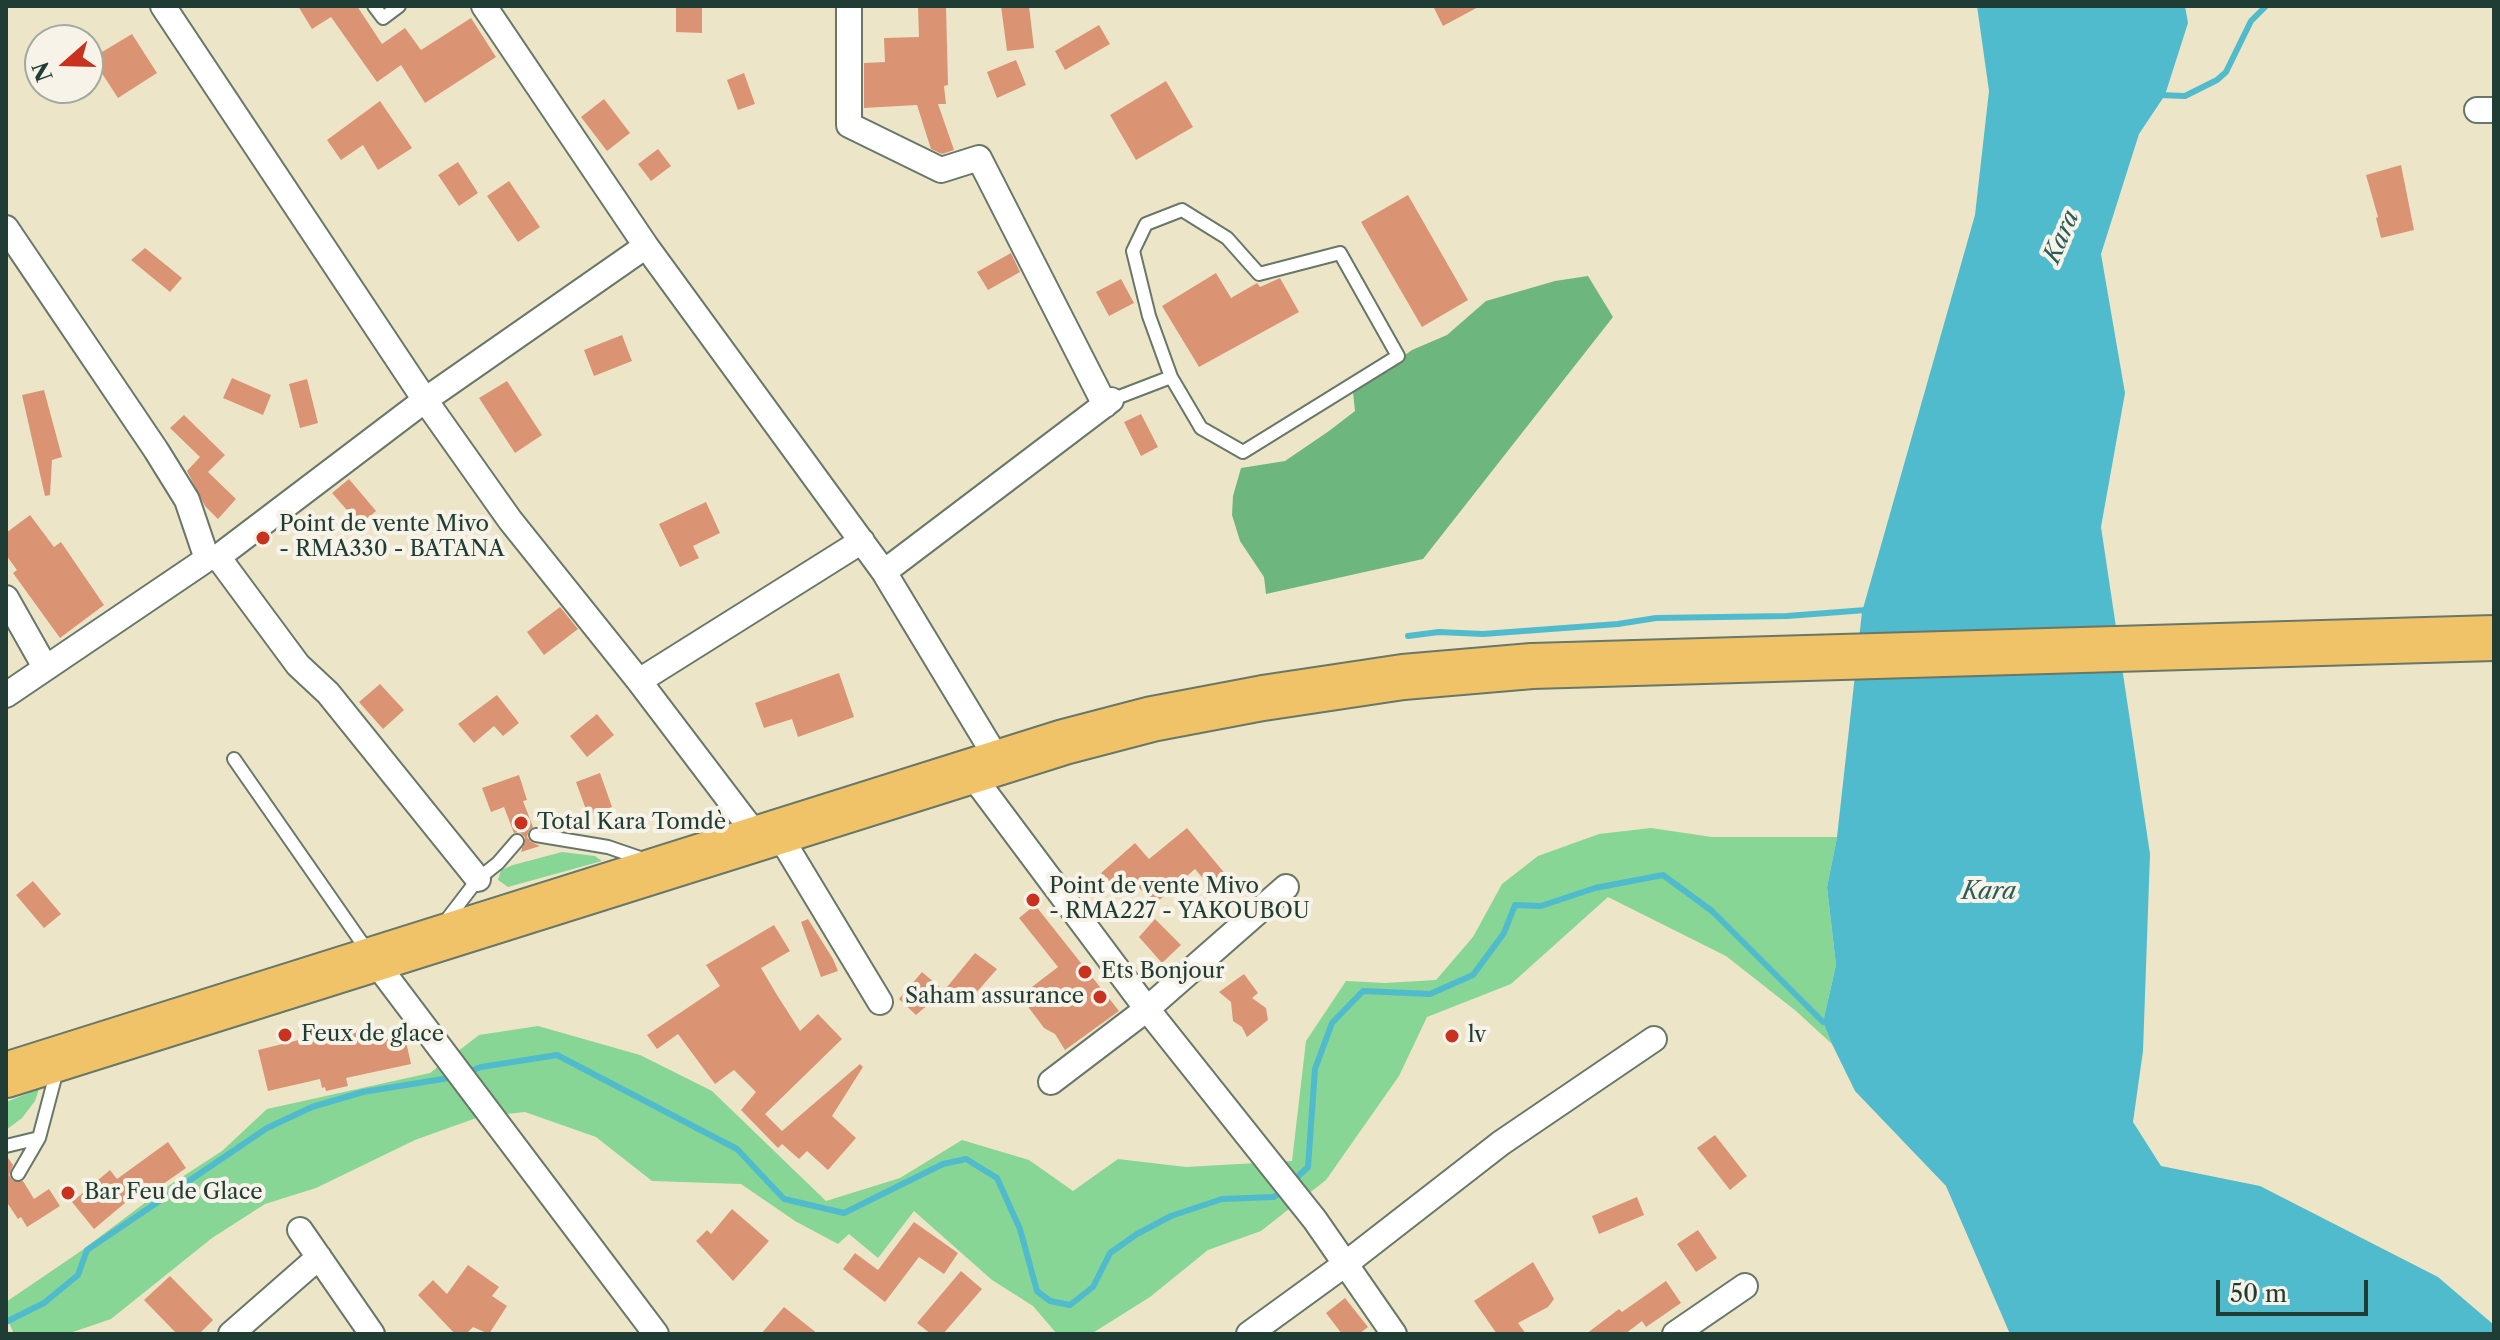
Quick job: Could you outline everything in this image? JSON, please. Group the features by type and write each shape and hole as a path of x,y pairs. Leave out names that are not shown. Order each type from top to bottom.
{"highway":[{"path":"6,1075 984,766 1104,730 1164,716 1403,677 1532,666 2494,638"}],"street":[{"path":"163,6 425,400 510,520 768,836 880,1002"},
{"path":"484,6 646,246 884,572 984,766 1147,1009 1315,1220 1394,1334"},
{"path":"849,6 849,125 941,170 979,158 1108,402 884,572"},
{"path":"10,244 187,500 212,558 298,665 328,693 478,879"},
{"path":"6,695 212,558 425,400 646,246"},
{"path":"639,681 862,541"},
{"path":"6,598 45,667"},
{"path":"1051,1082 1147,1009 1286,887"},
{"path":"373,959 656,1334"},
{"path":"1249,1334 1501,1143 1654,1039"},
{"path":"300,1230 372,1334"},
{"path":"231,1334 319,1257"},
{"path":"1675,1334 1745,1286"}],"lane":[{"path":"374,6 383,18 399,6"},
{"path":"1182,210 1227,238 1259,274 1340,253 1398,356 1243,452 1201,428 1171,377 1149,316 1133,251 1146,224 1182,210"},
{"path":"1108,402 1171,377"},
{"path":"234,759 373,959"},
{"path":"536,835 608,847 669,867"},
{"path":"432,941 478,879 498,863 517,841"},
{"path":"18,1174 39,1138 60,1059"},
{"path":"6,1146 39,1138"}],"green space":[{"path":"1588,276 1613,317 1423,559 1266,594 1264,577 1240,541 1232,515 1233,496 1241,468 1285,461 1355,411 1353,392 1412,350 1447,335 1486,301 1555,281"},
{"path":"1651,828 1712,837 1837,837 1827,887 1836,965 1823,1022 1832,1044 1726,956 1608,897 1511,984 1427,1017 1399,1076 1326,1180 1261,1231 1208,1250 1150,1297 1091,1334 1057,1334 1033,1306 992,1280 914,1211 878,1258 849,1234 838,1244 795,1221 741,1184 652,1181 596,1137 525,1112 479,1117 415,1140 316,1188 265,1204 212,1238 111,1319 67,1334 14,1334 6,1316 6,1302 162,1190 222,1151 267,1109 430,1073 479,1035 538,1026 640,1055 712,1091 826,1201 900,1178 962,1140 1029,1160 1073,1191 1118,1159 1186,1167 1292,1161 1306,1041 1346,981 1385,983 1436,980 1473,937 1502,884 1538,856 1599,834"},
{"path":"562,852 595,856 602,861 508,887 498,880 501,870"},
{"path":"39,1089 35,1101 22,1118 6,1130 6,1102"}],"water":[{"name":"Kara","path":"1977,6 2185,6 2188,23 2165,95 2139,134 2101,254 2125,393 2101,527 2150,854 2143,1051 2133,1122 2161,1166 2260,1186 2438,1277 2494,1325 2494,1334 2010,1334 1946,1186 1855,1091 1823,1022 1836,965 1827,887 1837,837 1862,612 1975,215 1989,91"}],"building":[{"path":"298,6 357,6 382,44 405,28 421,50 471,18 496,57 425,103 401,65 377,82 331,17 312,29"},
{"path":"676,6 702,6 702,33 676,32"},
{"path":"918,6 946,6 948,85 944,86 946,104 938,104 954,150 942,154 931,149 917,105 864,108 864,63 885,62 884,38 919,37"},
{"path":"1001,6 1029,6 1034,48 1007,51"},
{"path":"1433,6 1480,6 1443,26"},
{"path":"1099,25 1110,44 1065,70 1055,51"},
{"path":"132,34 157,73 118,98 104,76 104,51"},
{"path":"1016,60 1026,85 997,98 987,72"},
{"path":"744,73 755,104 738,110 727,80"},
{"path":"1166,81 1193,127 1136,160 1110,115"},
{"path":"604,99 630,133 607,151 581,117"},
{"path":"380,101 412,148 378,170 363,145 341,160 327,140"},
{"path":"658,149 671,166 651,181 638,164"},
{"path":"458,162 478,193 459,206 438,175"},
{"path":"2401,165 2414,230 2381,238 2366,175"},
{"path":"509,181 540,227 518,242 487,196"},
{"path":"1408,195 1468,300 1422,327 1361,222"},
{"path":"145,248 182,278 170,292 131,260"},
{"path":"1011,253 1020,272 988,290 977,272"},
{"path":"1216,273 1231,298 1257,283 1260,287 1280,278 1299,312 1199,367 1162,306"},
{"path":"1121,279 1134,303 1109,316 1096,292"},
{"path":"622,335 632,361 594,376 584,350"},
{"path":"232,378 271,395 263,415 223,398"},
{"path":"307,379 318,423 300,428 289,384"},
{"path":"507,381 542,435 515,453 479,398"},
{"path":"44,390 62,457 52,460 50,495 45,496 22,395"},
{"path":"1141,414 1158,447 1141,456 1124,422"},
{"path":"184,415 225,455 208,472 236,499 218,519 205,506 187,471 200,457 170,428"},
{"path":"349,479 376,511 360,525 332,493"},
{"path":"706,502 720,533 693,546 699,558 680,567 659,524"},
{"path":"30,515 54,547 61,542 104,605 60,638 13,573 17,570 6,555 6,533"},
{"path":"560,607 578,629 544,655 527,632"},
{"path":"839,673 854,717 798,737 792,719 764,728 755,703"},
{"path":"380,684 404,710 383,729 359,702"},
{"path":"497,695 519,723 503,736 494,726 474,743 458,724"},
{"path":"597,714 614,735 587,757 570,736"},
{"path":"600,773 612,807 588,815 576,782"},
{"path":"519,775 527,800 523,801 533,827 527,837 540,846 521,852 525,837 519,832 514,833 504,807 491,812 482,788"},
{"path":"1187,828 1227,876 1212,889 1195,869 1156,903 1130,880 1118,891 1101,873 1135,843 1149,859"},
{"path":"33,881 61,914 44,928 16,895"},
{"path":"1035,905 1119,1011 1065,1050 1055,1034 1044,1028 1020,996 1058,967 1019,918"},
{"path":"808,919 838,971 821,977 801,922"},
{"path":"1155,919 1181,945 1162,963 1139,937"},
{"path":"774,925 790,951 761,968 777,995 800,1031 818,1014 842,1039 765,1114 782,1131 860,1064 863,1067 832,1116 856,1138 828,1170 807,1151 799,1159 782,1144 778,1148 741,1110 756,1092 734,1070 715,1084 678,1034 657,1049 647,1035 720,986 706,965"},
{"path":"975,953 997,969 968,1002 947,987"},
{"path":"922,972 944,991 916,1015 899,999"},
{"path":"1244,974 1258,993 1252,998 1266,1008 1268,1020 1247,1037 1242,1027 1233,1021 1231,1002 1219,992"},
{"path":"379,1025 382,1040 401,1037 407,1046 411,1064 346,1078 348,1086 326,1091 320,1079 268,1091 258,1050 338,1028 339,1034"},
{"path":"1715,1135 1747,1176 1730,1190 1697,1148"},
{"path":"168,1142 186,1168 149,1194 144,1187 94,1229 72,1202 110,1170 117,1179"},
{"path":"6,1155 13,1165 9,1175 13,1181 23,1181 34,1199 49,1189 60,1206 27,1227 6,1201"},
{"path":"1637,1197 1644,1215 1599,1234 1592,1216"},
{"path":"732,1209 769,1241 733,1281 696,1241 707,1230 711,1234"},
{"path":"914,1222 958,1253 944,1274 919,1257 885,1302 843,1269 855,1253 878,1270"},
{"path":"1698,1230 1717,1258 1696,1272 1677,1244"},
{"path":"1533,1262 1554,1299 1548,1307 1518,1323 1526,1334 1497,1334 1474,1301"},
{"path":"468,1265 499,1287 492,1296 507,1306 489,1334 473,1327 466,1334 455,1334 418,1295 433,1280 447,1294"},
{"path":"961,1271 982,1289 943,1334 931,1334 917,1323"},
{"path":"170,1276 213,1320 199,1334 177,1334 144,1300"},
{"path":"1666,1281 1681,1303 1646,1327 1642,1321 1625,1334 1586,1334 1619,1309 1622,1312"},
{"path":"1345,1298 1368,1327 1359,1334 1342,1334 1326,1313"},
{"path":"784,1307 818,1334 761,1334"}],"waterway":[{"path":"2159,95 2185,96 2217,80 2226,72 2251,21 2266,6"},
{"path":"1408,636 1439,632 1483,634 1618,624 1656,618 1787,616 1866,610"},
{"path":"1293,1181 1308,1167 1315,1069 1332,1023 1363,991 1430,994 1473,975 1504,933 1515,905 1541,906 1595,888 1663,875 1712,911 1823,1022"},
{"path":"465,1073 481,1067 557,1055 737,1149 784,1199 844,1213 943,1164 966,1159 997,1178 1020,1229 1037,1291 1050,1301 1070,1305 1093,1287 1110,1253 1137,1234 1171,1216 1222,1199 1274,1197 1284,1189"},
{"path":"6,1322 44,1303 78,1275 87,1250 267,1128 312,1107 363,1092 455,1077"}],"place":[{"name":"Point de vente Mivo - RMA330 - BATANA","path":"263,538"},
{"name":"Total Kara Tomdè","path":"521,823"},
{"name":"Point de vente Mivo - RMA227 - YAKOUBOU","path":"1033,900"},
{"name":"Ets Bonjour","path":"1085,972"},
{"name":"Saham assurance","path":"1100,997"},
{"name":"Feux de glace","path":"285,1035"},
{"name":"lv","path":"1452,1036"},
{"name":"Bar Feu de Glace","path":"68,1193"}]}
